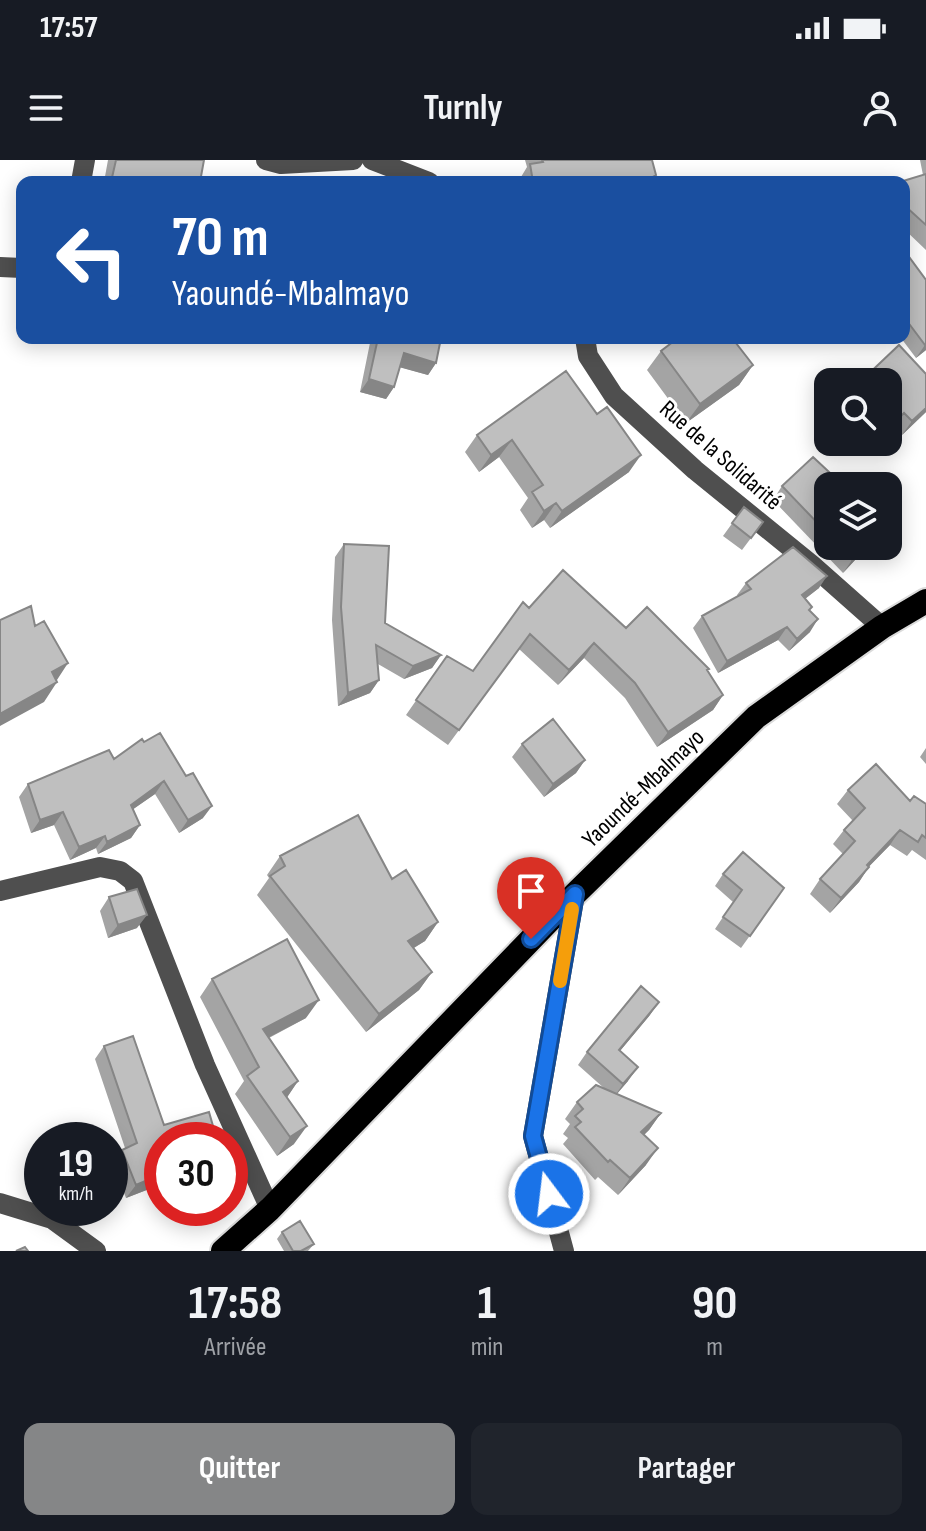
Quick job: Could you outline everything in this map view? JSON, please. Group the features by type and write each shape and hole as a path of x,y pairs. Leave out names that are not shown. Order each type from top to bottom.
{"highway":[{"name":"Yaoundé-Mbalmayo","path":"223,1251 270,1209 575,894 756,717 882,627 926,601"}],"street":[{"path":"266,160 281,164 353,160"},
{"path":"372,160 413,176"},
{"name":"Rue de la Solidarité","path":"586,344 588,356 614,396 695,470 812,565 882,627"},
{"path":"0,891 100,867 120,871 133,881 205,1065 270,1209"},
{"path":"564,1251 533,1136 575,894"},
{"path":"0,1203 52,1219 96,1251"}],"building":[{"path":"116,160 204,160 201,176 112,176"},
{"path":"652,160 656,175 532,176 530,164"},
{"path":"926,174 926,225 910,210 910,179"},
{"path":"910,258 926,280 925,345 910,325"},
{"path":"377,344 440,344 436,363 404,353 394,387 369,379"},
{"path":"670,344 737,344 753,365 700,404 661,351"},
{"path":"899,345 926,374 926,408 912,421 904,413 902,415 902,368 875,368"},
{"path":"566,371 597,414 607,407 641,455 562,511 556,503 544,511 532,492 543,485 512,440 491,455 477,435"},
{"path":"813,457 829,472 814,472 814,519 782,486"},
{"path":"744,507 763,522 751,538 732,523"},
{"path":"344,544 389,546 385,623 441,655 413,666 376,645 379,680 348,693 341,607"},
{"path":"793,547 827,576 802,595 812,607 809,610 818,619 797,639 787,627 727,661 702,616 751,589 746,583"},
{"path":"563,570 626,628 647,607 709,669 723,695 668,732 635,683 594,643 569,670 530,634 459,730 416,700 447,656 473,671 523,602 529,608"},
{"path":"31,606 35,626 44,621 68,663 52,672 57,682 0,714 0,620"},
{"path":"553,719 585,760 553,784 522,744"},
{"path":"160,733 186,776 193,773 212,806 188,820 164,781 131,805 140,825 107,842 105,836 79,847 63,812 40,820 28,784 109,750 114,759 142,739 144,742"},
{"path":"876,764 910,801 914,796 926,804 926,838 922,835 918,842 900,830 841,898 820,879 855,841 844,830 865,808 848,790"},
{"path":"358,815 392,879 406,870 438,922 408,941 432,972 379,1014 270,876 285,866 280,856"},
{"path":"743,852 784,888 750,936 723,917 742,890 723,874"},
{"path":"137,889 147,915 118,925 109,897"},
{"path":"287,939 319,1000 263,1029 298,1081 283,1092 307,1126 290,1137 247,1076 259,1067 212,979"},
{"path":"641,986 659,1002 619,1050 638,1067 623,1084 587,1052"},
{"path":"133,1036 163,1122 144,1122 144,1182 136,1185 128,1165 128,1147 137,1143 104,1046"},
{"path":"596,1085 661,1113 641,1132 658,1148 630,1178 610,1160 608,1162 575,1127 581,1122 575,1116 583,1109 577,1102"},
{"path":"209,1112 212,1122 174,1122"},
{"path":"300,1221 314,1244 301,1251 293,1251 282,1232"}],"slow traffic":[{"path":"560,981 572,909"}],"route":[{"path":"531,939 575,894 533,1136 549,1194"}]}
